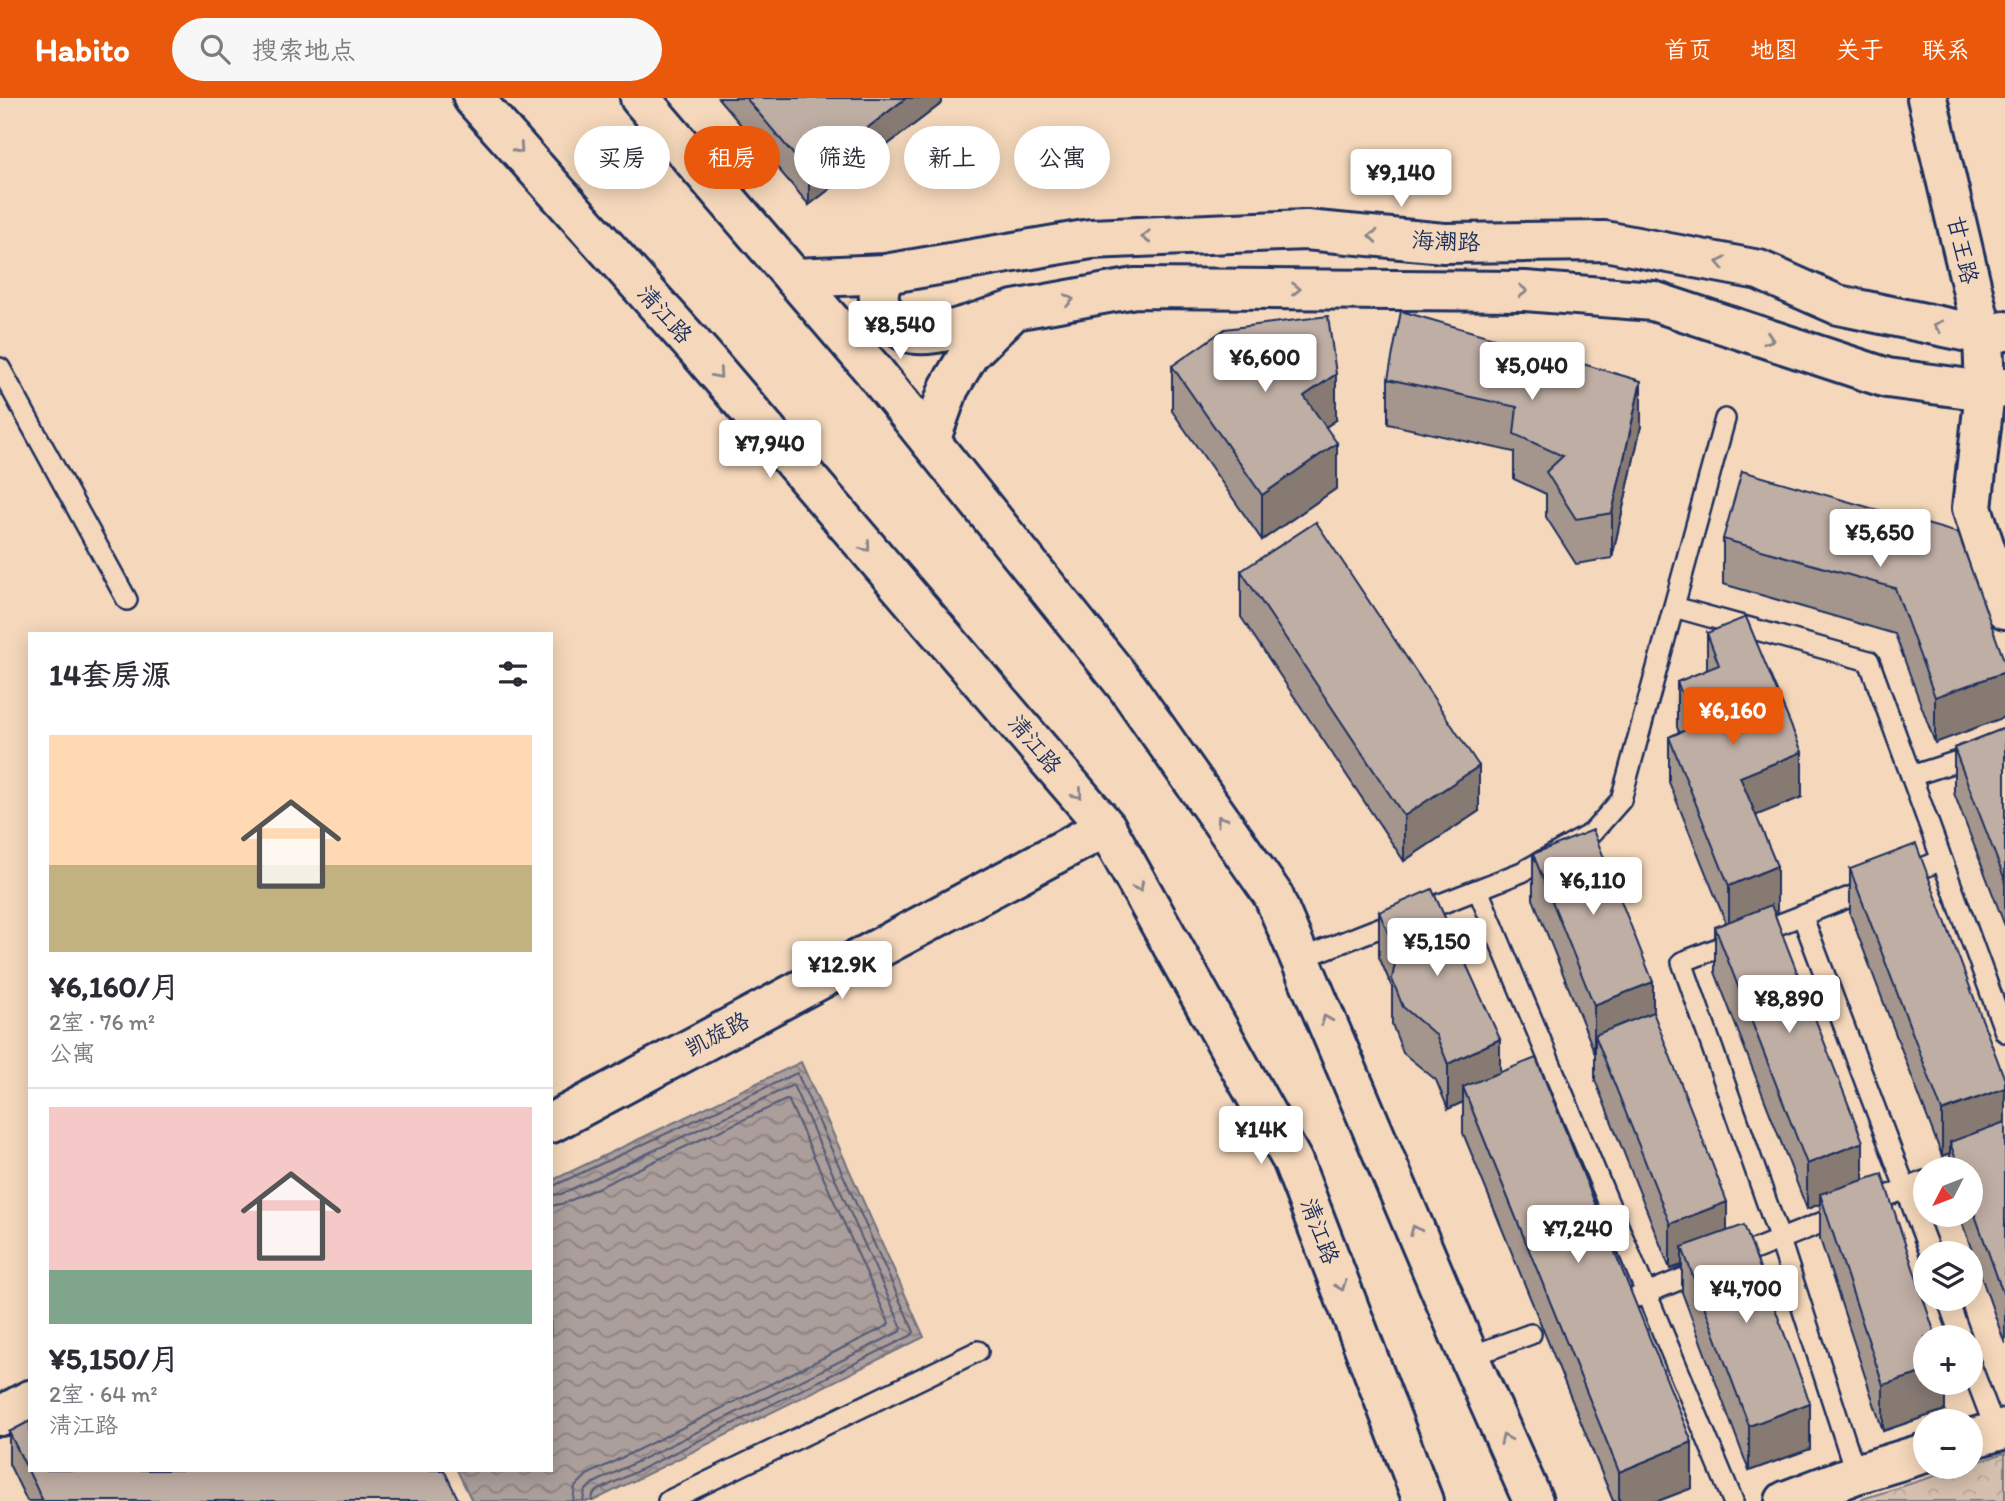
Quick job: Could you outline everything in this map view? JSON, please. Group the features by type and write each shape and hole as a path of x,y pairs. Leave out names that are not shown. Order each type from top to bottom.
{"street":[{"name":"清江路","path":"473,98 703,356 1106,827 1293,1162 1423,1501"},
{"path":"640,98 873,370 1128,688 1273,895 1533,1501"},
{"name":"甘王路","path":"1927,98 1994,333 1995,389 1972,509 2005,609"},
{"name":"海潮路","path":"794,278 885,274 1091,239 1306,230 1444,243 1605,241 1759,270 1838,305 1994,333"},
{"path":"885,274 878,287 880,307 894,324 908,332 935,334 1013,310 1135,288 1525,291 1653,301 1887,378 1995,389"},
{"path":"930,442 949,388 969,354 1013,310"},
{"name":"凯旋路","path":"553,1122 1106,827"},
{"path":"0,1416 28,1401"},
{"path":"1785,1501 1913,1456"}],"lane":[{"path":"0,368 127,600"},
{"path":"1300,959 1522,872 1592,833 1621,800 1725,419"},
{"path":"1674,607 1869,661 2005,1032"},
{"path":"1911,776 2005,746"},
{"path":"1856,1474 1780,1240 1682,962 1942,860"},
{"path":"1478,890 1639,1296 1733,1501"},
{"path":"1802,915 1926,1241"},
{"path":"1639,1296 1913,1186"},
{"path":"1469,1357 1531,1334"},
{"path":"668,1501 978,1351"},
{"path":"1979,1395 1990,1433"}],"green space":[{"path":"2005,1453 2005,1501 1856,1501 1925,1479 1983,1479 1983,1460"}],"water":[{"path":"801,1062 924,1337 593,1501 472,1501 458,1472 553,1472 553,1180"}],"building":[{"path":"746,98 906,98 870,126 794,126 794,155 780,138 780,126 770,126"},
{"path":"1401,311 1641,381 1612,513 1576,519 1546,472 1563,456 1514,434 1517,407 1388,379"},
{"path":"1328,316 1336,374 1304,396 1337,443 1262,495 1172,366 1225,329"},
{"path":"1742,471 1958,533 2005,663 2005,672 1935,697 1895,588 1723,539"},
{"path":"1316,522 1479,766 1404,816 1241,571"},
{"path":"1746,617 1802,752 1740,777 1777,866 1729,886 1669,737 1695,726 1677,682 1719,665 1707,633"},
{"path":"2005,728 2005,880 1954,748"},
{"path":"1593,830 1653,982 1594,1005 1533,854"},
{"path":"1916,844 2005,1080 2005,1088 1942,1111 1850,869"},
{"path":"1432,889 1500,1039 1448,1064 1436,1035 1403,1007 1392,979 1397,953 1379,912"},
{"path":"1771,905 1863,1142 1807,1164 1715,927"},
{"path":"1653,1012 1727,1202 1670,1224 1595,1035"},
{"path":"1536,1058 1692,1442 1619,1472 1463,1087"},
{"path":"2005,1122 2005,1299 1979,1227 1983,1227 1983,1157 1955,1157 1950,1142"},
{"path":"1882,1174 1913,1268 1913,1311 1927,1311 1932,1325 1913,1325 1913,1376 1883,1385 1820,1194"},
{"path":"1744,1225 1810,1403 1749,1426 1682,1247"},
{"path":"28,1422 28,1471 9,1432"},
{"path":"29,1472 445,1472 459,1501 43,1501"}]}
